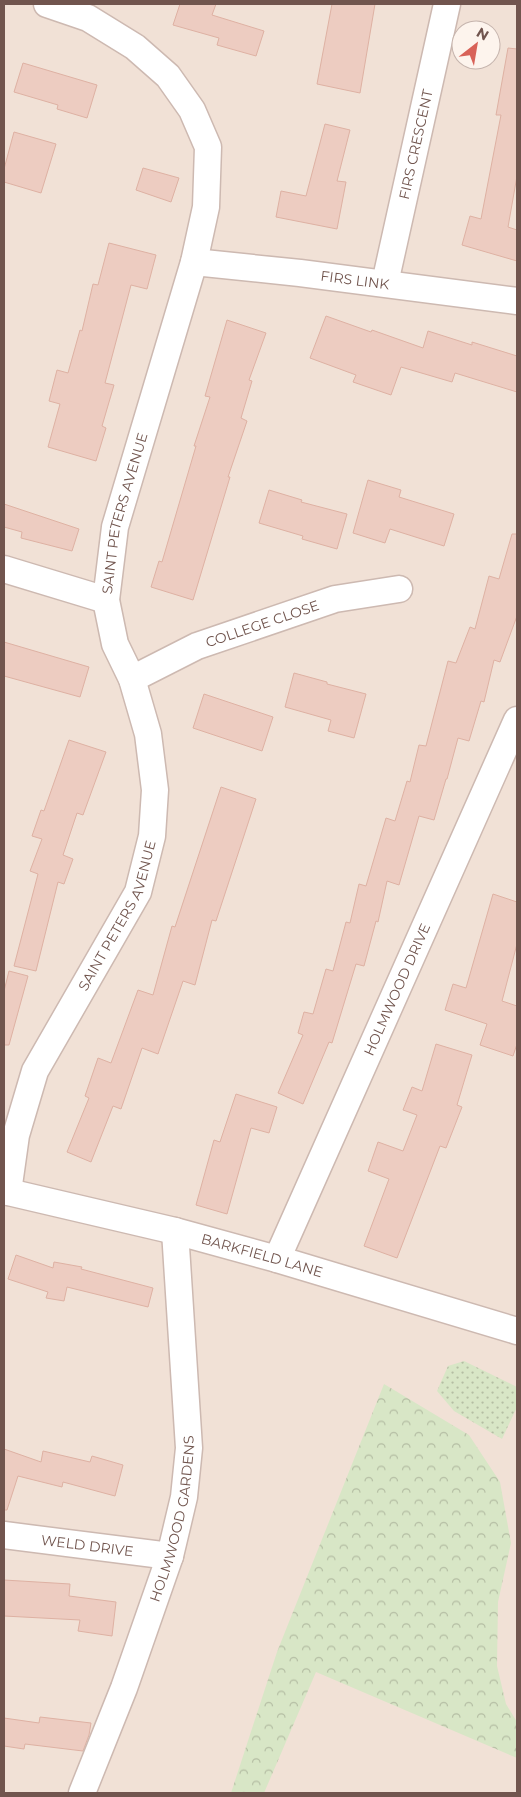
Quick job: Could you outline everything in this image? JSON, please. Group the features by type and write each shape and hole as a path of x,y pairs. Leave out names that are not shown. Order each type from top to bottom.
{"street":[{"name":"SAINT PETERS AVENUE","path":"6,1191 16,1135 35,1071 138,892 152,836 155,790 148,734 132,679 115,644 106,600 115,527 194,262 206,207 208,146 192,110 168,76 135,47 88,18 47,4"},
{"name":"FIRS CRESCENT","path":"385,283 447,4"},
{"name":"FIRS LINK","path":"194,262 385,283 517,301"},
{"path":"4,569 106,600"},
{"name":"COLLEGE CLOSE","path":"132,679 197,646 335,599 399,589"},
{"name":"HOLMWOOD DRIVE","path":"277,1259 517,720"},
{"name":"BARKFIELD LANE","path":"6,1191 175,1231 277,1259 517,1331"},
{"name":"HOLMWOOD GARDENS","path":"82,1793 124,1688 170,1556 184,1497 189,1448 175,1231"},
{"name":"WELD DRIVE","path":"4,1535 170,1556"}],"shaded area":[{"path":"4,4 517,4 517,1793 4,1793"}],"green space":[{"path":"464,1361 517,1387 517,1407 502,1439 454,1411 437,1391 448,1366"},
{"path":"384,1384 469,1435 500,1482 511,1543 498,1602 497,1666 506,1704 517,1722 517,1758 316,1672 264,1793 231,1793 277,1652"}],"building":[{"path":"180,4 216,4 212,15 264,31 256,56 217,45 219,38 173,25"},
{"path":"332,4 375,4 360,93 317,84"},
{"path":"508,48 517,49 517,176 508,227 517,230 517,261 462,245 470,216 481,219 501,115 496,115"},
{"path":"23,63 97,85 87,118 57,109 58,105 14,92"},
{"path":"325,124 350,130 337,181 346,182 337,229 276,217 281,191 306,196"},
{"path":"14,132 56,144 41,193 4,182 4,169"},
{"path":"143,168 179,178 171,202 136,190"},
{"path":"109,243 156,255 147,289 131,285 105,383 114,385 102,426 106,428 96,461 48,447 60,404 49,401 57,370 68,373 80,330 82,331 93,284 98,285"},
{"path":"326,316 423,348 428,331 472,345 472,342 517,356 517,392 455,373 452,382 401,367 391,395 353,382 356,375 310,358"},
{"path":"227,320 266,333 249,380 252,381 241,418 247,421 228,477 230,477 193,600 151,587 159,561 162,562 196,446 194,446 210,397 205,396"},
{"path":"368,480 401,490 399,497 454,514 444,546 390,529 385,543 353,533"},
{"path":"269,490 302,500 301,502 347,514 337,549 302,539 303,536 259,523"},
{"path":"4,504 79,529 72,551 21,538 22,532 4,527"},
{"path":"512,534 517,534 517,616 500,662 494,660 484,702 481,701 469,741 458,738 434,820 419,816 399,885 387,881 378,922 376,921 364,966 356,964 332,1043 329,1042 303,1104 278,1093 303,1035 298,1033 304,1012 313,1014 326,969 333,971 346,922 350,923 359,884 366,886 386,818 395,821 407,781 410,782 419,745 426,746 448,661 456,663 470,627 475,629 489,576 499,579"},
{"path":"4,642 89,667 80,697 4,676"},
{"path":"294,673 366,694 354,738 328,731 331,720 285,707"},
{"path":"204,694 273,717 262,751 193,728"},
{"path":"69,740 106,752 83,815 77,813 63,855 73,859 64,884 58,882 36,971 14,966 38,874 30,871 42,839 32,836 41,810 44,811"},
{"path":"221,787 256,799 216,921 212,920 195,985 183,981 158,1054 142,1048 121,1109 113,1106 91,1162 67,1152 89,1098 85,1096 98,1058 111,1063 138,990 153,995 172,926 175,927"},
{"path":"493,894 517,902 517,944 502,1001 517,1006 517,1044 513,1056 480,1045 487,1024 445,1010 453,984 466,988"},
{"path":"9,971 28,976 9,1045 4,1045 4,991"},
{"path":"436,1044 472,1055 457,1105 462,1107 446,1148 440,1146 397,1258 364,1246 389,1179 368,1171 378,1142 403,1151 417,1115 403,1110 412,1087 422,1091"},
{"path":"236,1094 277,1107 269,1133 251,1128 227,1214 196,1205 214,1140 220,1142"},
{"path":"16,1255 53,1268 54,1262 82,1267 81,1269 153,1288 148,1307 67,1287 64,1301 46,1298 48,1292 8,1279"},
{"path":"4,1449 41,1462 43,1451 90,1462 92,1456 123,1465 115,1496 63,1482 62,1487 18,1476 7,1510 4,1510"},
{"path":"4,1580 70,1584 69,1596 116,1602 112,1636 78,1631 80,1620 4,1616"},
{"path":"40,1717 91,1723 83,1751 25,1744 24,1749 4,1746 4,1718 39,1723"}]}
